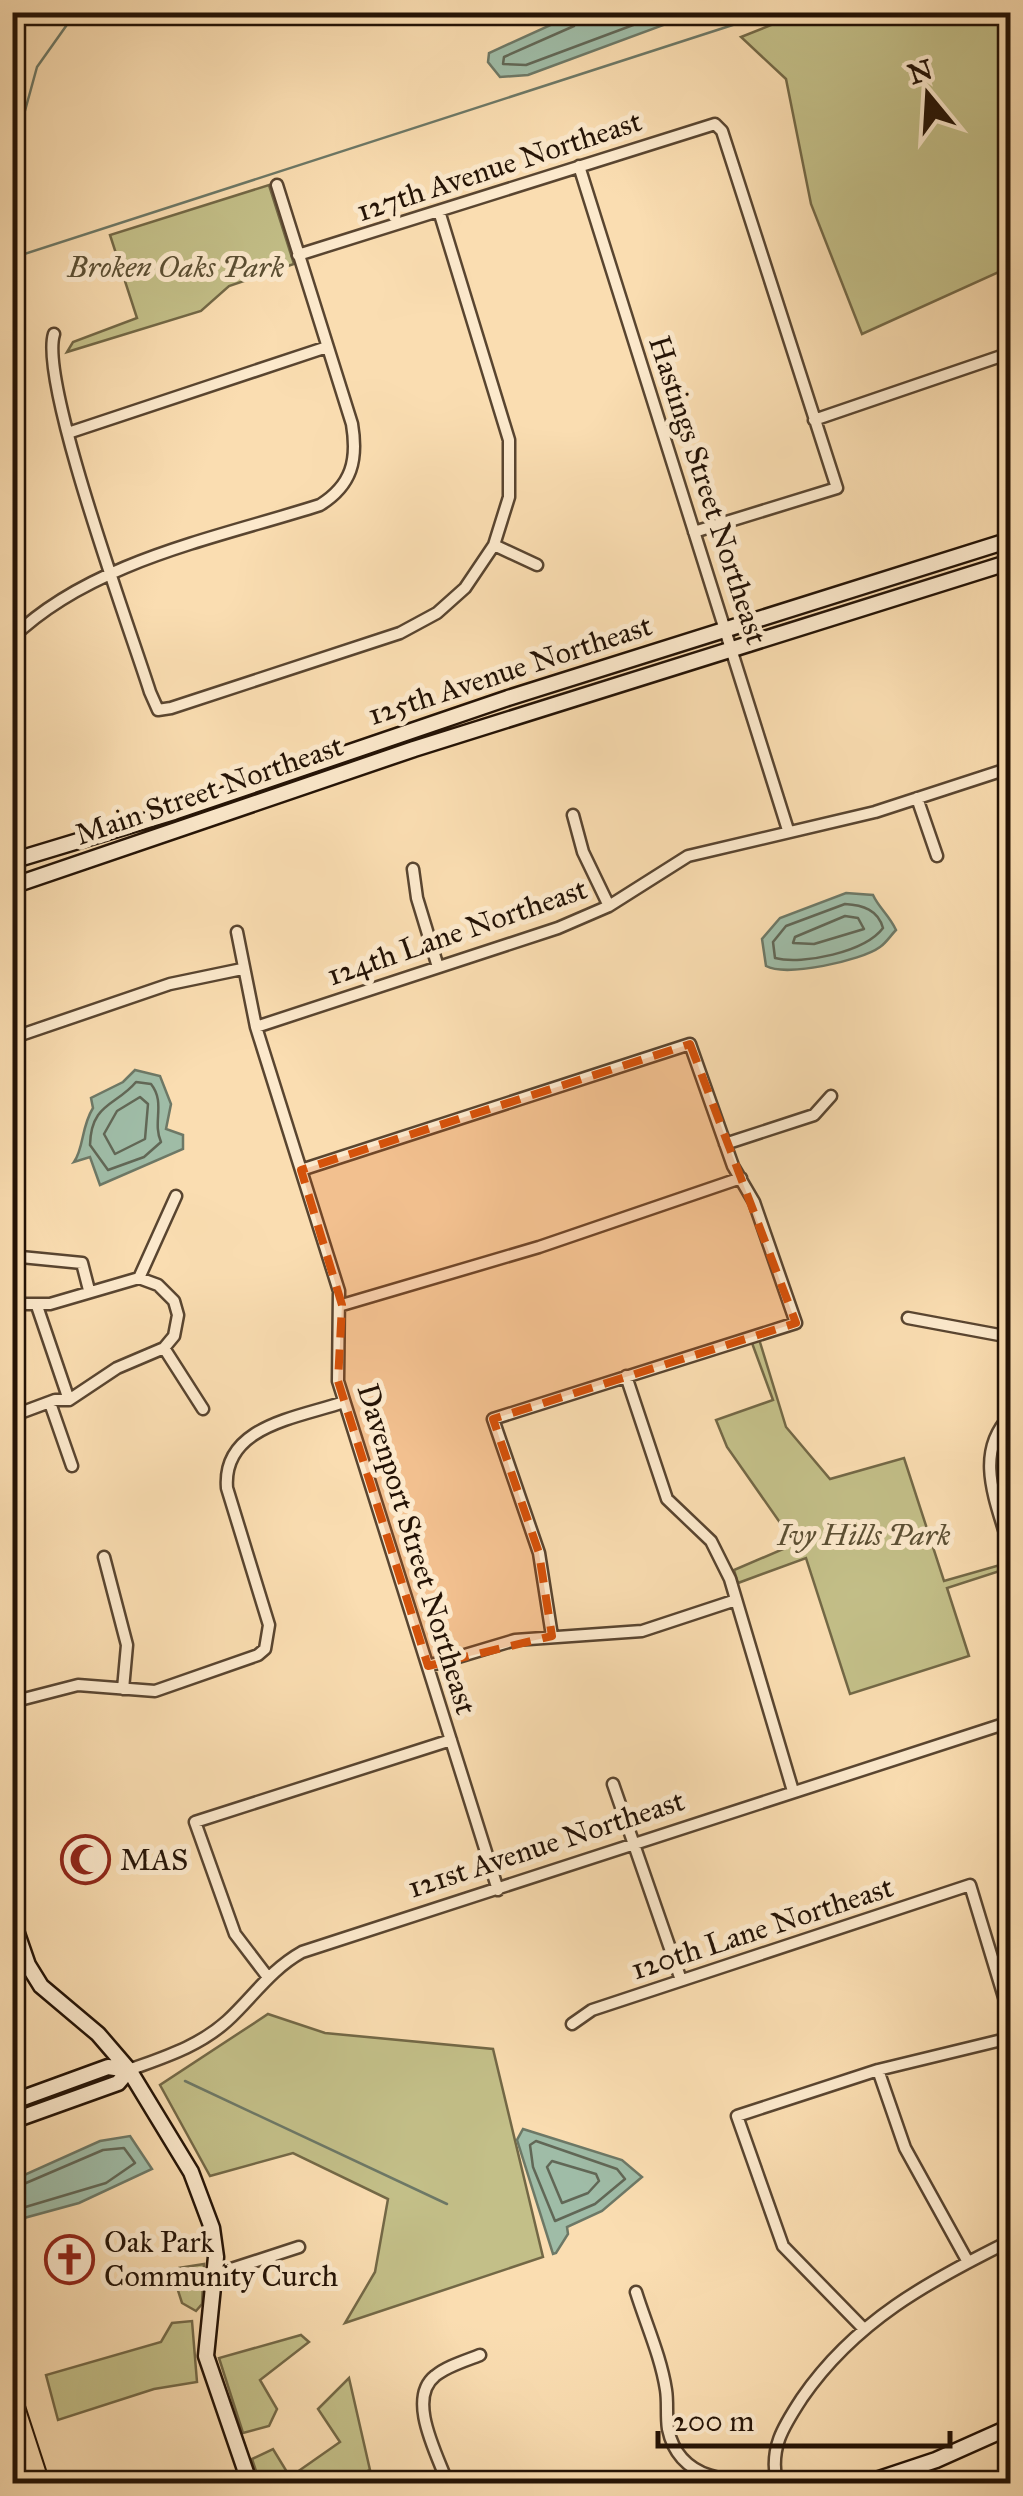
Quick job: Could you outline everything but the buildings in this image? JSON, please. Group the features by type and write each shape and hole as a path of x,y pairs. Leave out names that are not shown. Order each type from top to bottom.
{"highway":[{"path":"12,2398 40,2484"}],"main road":[{"name":"125th Avenue Northeast","path":"12,861 1010,540"},
{"name":"Main Street Northeast","path":"12,886 414,749 1010,562"},
{"path":"12,1919 28,1965 41,1986 98,2034 129,2070 191,2172 212,2228 216,2274 206,2356 250,2484"},
{"name":"121st Avenue Northeast","path":"12,2102 108,2067 129,2070"},
{"name":"121st Avenue Northeast","path":"12,2121 118,2083 129,2070"},
{"path":"864,2484 936,2460 1010,2427"}],"street":[{"name":"127th Avenue Northeast","path":"298,256 715,124 722,131 814,420"},
{"name":"Hastings Street Northeast","path":"579,166 788,830"},
{"path":"12,638 74,589 320,504 335,495 349,477 356,450 277,186"},
{"path":"54,334 50,348 54,384 158,710 400,633 436,612 465,588 494,545 509,497 509,440 439,211"},
{"path":"68,433 327,347"},
{"path":"694,532 836,488 814,420 1010,353"},
{"path":"494,545 537,565"},
{"name":"124th Lane Northeast","path":"256,1026 558,928 609,906 688,856 818,826 1010,768"},
{"path":"917,798 937,856"},
{"path":"573,815 583,852 609,906"},
{"path":"413,869 417,898 438,966"},
{"name":"Davenport Street Northeast","path":"237,932 256,1026 342,1305 336,1366 344,1402 498,1890"},
{"path":"12,1038 170,984 242,969"},
{"path":"300,1170 690,1044 725,1144 754,1202 796,1323 492,1420 539,1553 552,1636"},
{"path":"725,1144 814,1115 831,1096"},
{"path":"342,1305 521,1253 741,1178"},
{"path":"139,1278 176,1196"},
{"path":"21,1257 82,1263 89,1290"},
{"path":"12,1304 37,1306 139,1278 158,1285 174,1301 178,1315 174,1336 164,1348 117,1368 69,1400 12,1416"},
{"path":"37,1306 69,1400"},
{"path":"908,1318 1010,1337"},
{"path":"164,1348 204,1409"},
{"path":"626,1376 666,1498 710,1541 736,1600 793,1792"},
{"path":"12,1702 78,1684 168,1688 250,1661 264,1648 270,1625 226,1488 230,1456 256,1432 344,1402"},
{"path":"50,1403 72,1466"},
{"path":"1010,1416 994,1440 988,1468 1010,1550"},
{"path":"104,1557 127,1645 123,1689"},
{"path":"428,1666 516,1640 642,1631 736,1600"},
{"name":"121st Avenue Northeast","path":"129,2070 205,2038 228,2020 266,1976 320,1944 498,1890 1010,1722"},
{"path":"266,1976 235,1934 195,1822 451,1740"},
{"path":"613,1784 681,1980"},
{"name":"120th Lane Northeast","path":"572,2024 592,2010 970,1884 1010,2017"},
{"path":"862,2327 782,2246 736,2116 878,2070 1010,2038"},
{"path":"878,2070 905,2148 968,2262"},
{"path":"636,2292 664,2378 667,2424 676,2450 697,2471 722,2480 776,2480 777,2436 809,2389 862,2327 921,2286 1010,2240"},
{"path":"216,2274 299,2247"},
{"path":"448,2484 424,2412 424,2393 435,2376 480,2355"}],"highlighted area":[{"path":"690,1044 796,1323 493,1419 539,1553 552,1636 428,1666 338,1381 342,1305 301,1170"}],"green space":[{"path":"801,13 1010,13 1010,267 862,334 811,204 786,79 741,37"},
{"name":"Broken Oaks Park","path":"269,185 294,264 229,286 201,311 67,352 73,342 137,318 110,235"},
{"name":"Ivy Hills Park","path":"759,1339 786,1427 830,1479 904,1458 944,1581 1007,1563 1009,1568 947,1588 969,1656 850,1694 806,1558 738,1583 734,1570 795,1544 727,1447 716,1420 773,1400 752,1343"},
{"path":"268,2014 325,2033 493,2049 543,2257 345,2323 375,2272 388,2199 293,2153 210,2176 160,2085"},
{"path":"204,2264 202,2304 196,2311 182,2303 174,2278 179,2268"},
{"path":"192,2321 197,2382 154,2389 58,2420 46,2375 161,2342 172,2323"},
{"path":"301,2335 309,2342 260,2380 277,2409 269,2426 243,2433 219,2358"},
{"path":"349,2378 370,2470 340,2483 260,2483 252,2459 273,2449 290,2477 340,2442 318,2409"}],"water":[{"path":"579,12 696,13 528,75 500,77 488,62 489,53"},
{"path":"846,893 873,895 896,930 882,945 823,966 790,970 766,966 762,939 780,918"},
{"path":"135,1070 160,1076 171,1104 166,1129 183,1135 183,1149 100,1185 90,1157 74,1162 93,1108 91,1098 123,1082"},
{"path":"523,2129 622,2160 642,2177 602,2211 567,2227 568,2234 553,2254 517,2140"},
{"path":"130,2136 152,2169 79,2203 13,2221 13,2180 100,2141"}],"waterway":[{"path":"12,158 37,67 76,12"},
{"path":"12,258 773,12"},
{"path":"185,2081 447,2204"}],"place":[{"name":"MAS","path":"85,1860"},
{"name":"Oak Park Community Curch","path":"69,2259"}]}
